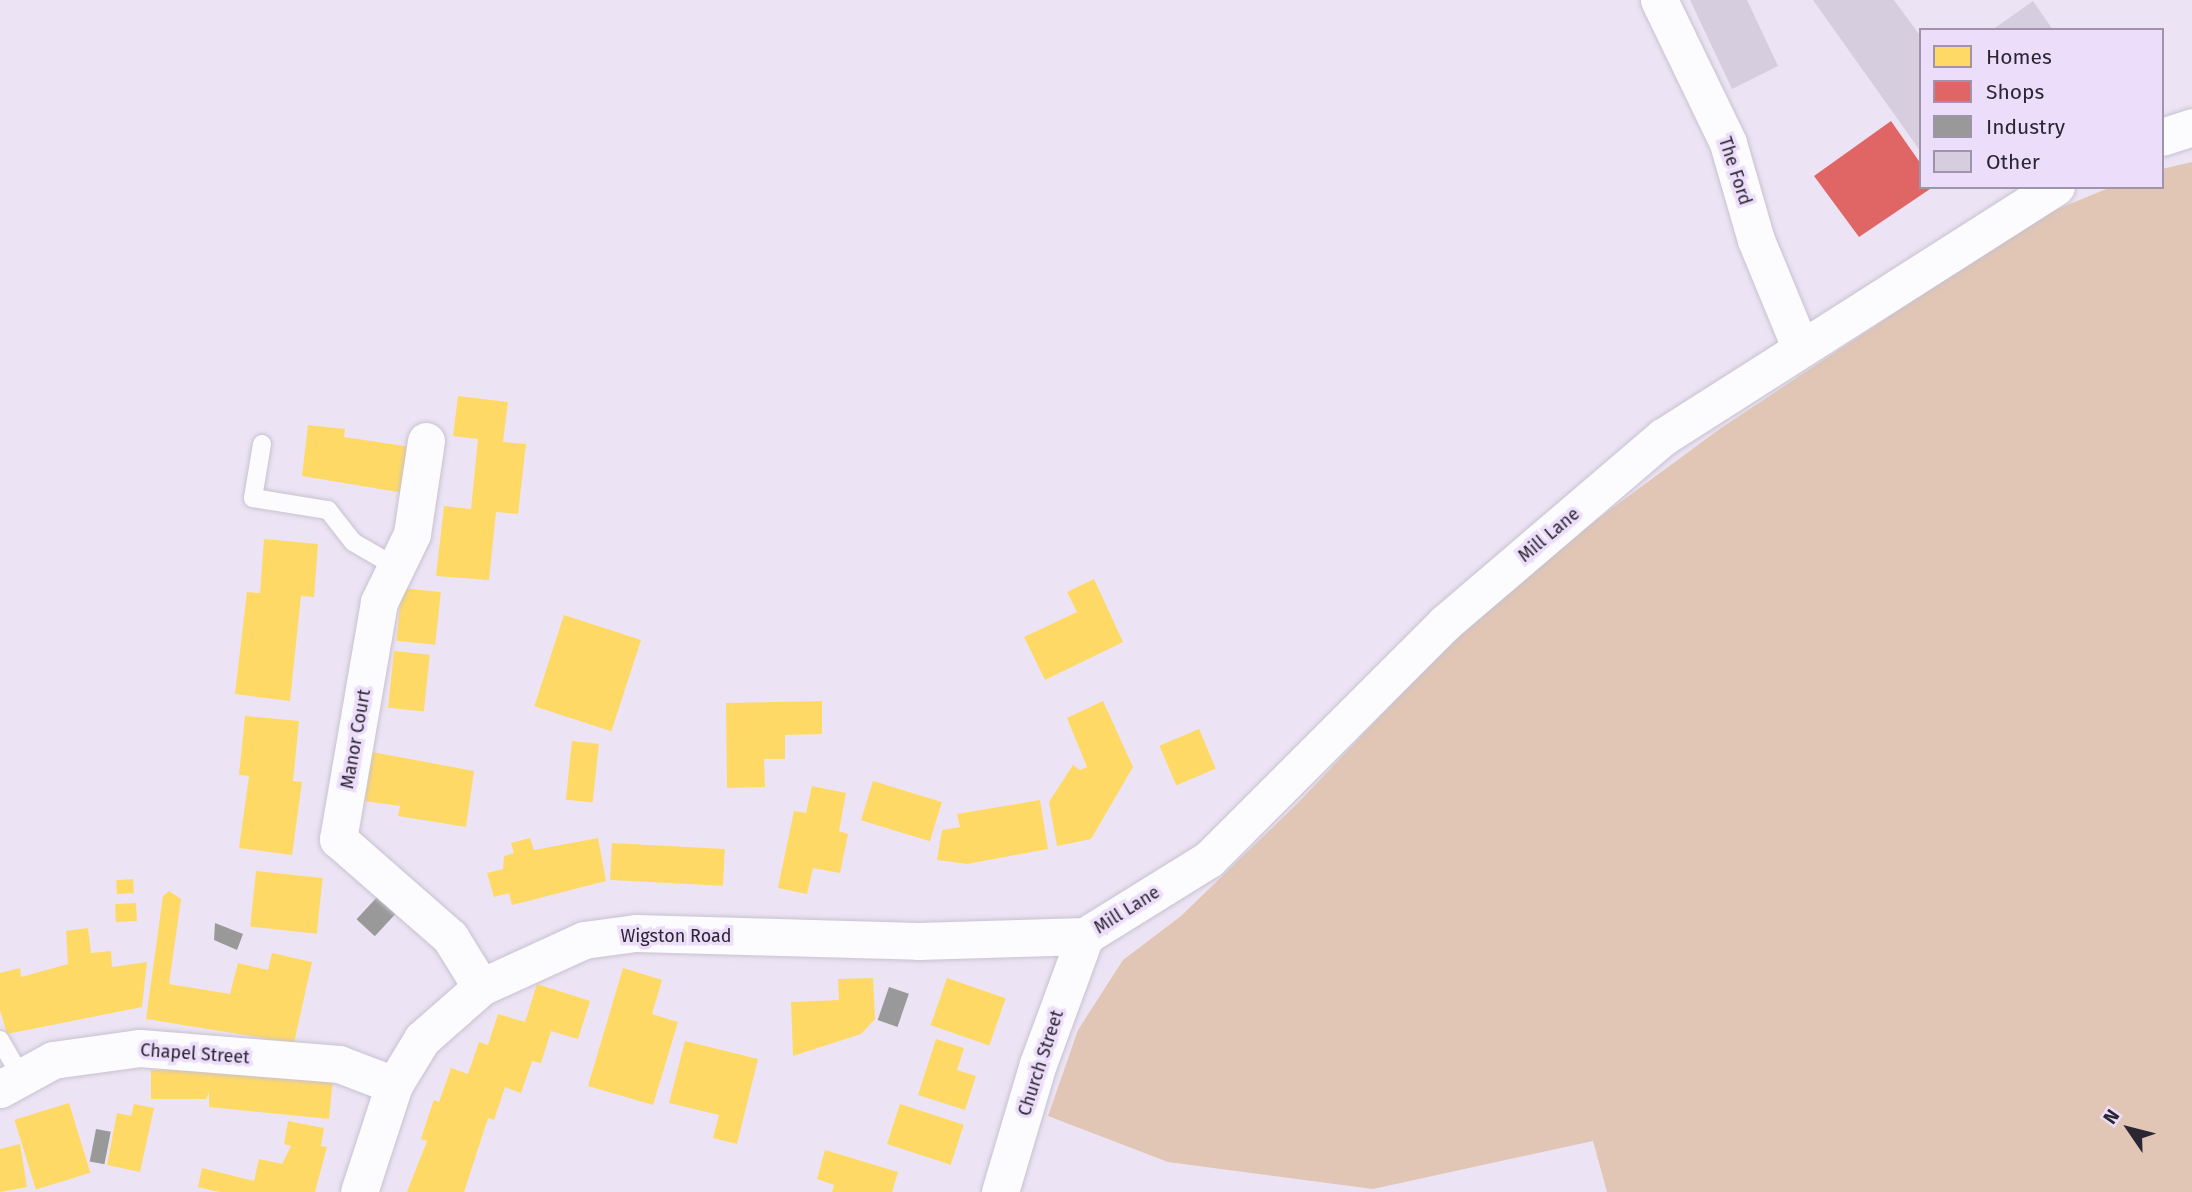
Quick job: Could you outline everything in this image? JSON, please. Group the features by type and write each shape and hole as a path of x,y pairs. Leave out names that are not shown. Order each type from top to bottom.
{"street":[{"name":"The Ford","path":"1659,0 1728,143 1756,240 1800,347"},
{"path":"2164,136 2192,127"},
{"name":"Mill Lane","path":"1085,936 1209,859 1445,623 1663,437 1800,347 2053,189"},
{"name":"Manor Court","path":"426,442 412,534 379,603 338,839 450,937 481,987"},
{"name":"Wigston Road","path":"359,1192 394,1085 422,1039 481,987 584,940 636,933 918,941 1085,936"},
{"name":"Church Street","path":"1000,1192 1038,1064 1085,936"},
{"name":"Chapel Street","path":"10,1082 52,1060 140,1048 340,1064 394,1085"}],"lane":[{"path":"262,444 253,498 328,510 353,542 396,568"},
{"path":"0,1040 10,1082"}],"shaded area":[{"path":"2192,162 2192,1192 1607,1192 1593,1141 1373,1189 1168,1162 1048,1116 1078,1030 1123,960 1181,916 1298,803 1436,657 1569,540 1721,428 2041,216 2106,189 2164,189 2164,169"}],"building: Homes":[{"path":"458,396 508,402 503,442 526,444 518,514 496,512 489,580 436,576 444,506 471,509 478,439 453,436"},
{"path":"308,425 345,429 344,437 411,447 404,493 302,476"},
{"path":"264,539 318,544 314,597 301,596 290,701 235,694 247,592 260,593"},
{"path":"1094,579 1123,642 1045,680 1024,637 1077,612 1067,592"},
{"path":"402,588 441,592 435,645 396,641"},
{"path":"564,615 641,640 611,731 534,706"},
{"path":"394,651 430,655 424,711 388,708"},
{"path":"822,701 822,734 785,735 785,759 764,759 765,787 727,788 726,703"},
{"path":"1103,701 1133,767 1091,839 1057,846 1049,802 1073,765 1080,770 1087,767 1067,718"},
{"path":"245,716 299,721 293,781 302,782 292,855 239,848 249,776 239,775"},
{"path":"1199,729 1216,769 1176,785 1159,746"},
{"path":"572,741 599,744 593,802 566,800"},
{"path":"372,752 474,771 466,827 398,816 400,806 365,801"},
{"path":"873,781 942,802 930,841 861,820"},
{"path":"812,786 846,793 839,831 848,834 840,873 813,868 807,894 778,888 794,811 806,813"},
{"path":"1040,800 1048,849 967,864 937,860 942,830 960,827 957,814"},
{"path":"530,838 534,850 598,838 606,881 512,905 509,893 494,897 487,873 503,869 504,856 514,853 511,843"},
{"path":"612,843 725,849 723,886 610,880"},
{"path":"256,871 323,878 317,934 250,927"},
{"path":"133,879 134,893 117,894 116,880"},
{"path":"169,891 181,899 169,984 230,994 238,963 268,970 272,953 312,962 294,1043 146,1019 163,896"},
{"path":"136,903 137,921 116,922 115,904"},
{"path":"88,928 91,953 111,951 112,967 147,962 142,1007 7,1034 0,1010 0,973 20,968 21,977 68,964 66,931"},
{"path":"623,968 662,980 652,1014 678,1022 653,1105 588,1086"},
{"path":"873,978 875,1019 861,1034 793,1056 791,1002 839,1000 838,979"},
{"path":"947,978 1006,998 989,1045 931,1025"},
{"path":"537,984 590,1001 578,1039 551,1031 541,1063 532,1061 521,1093 505,1087 494,1120 488,1118 464,1192 407,1192 427,1141 421,1139 429,1114 434,1100 439,1102 451,1068 468,1074 479,1042 488,1045 498,1014 525,1022"},
{"path":"936,1039 964,1048 957,1070 976,1076 965,1110 918,1095"},
{"path":"685,1041 758,1059 737,1144 713,1138 719,1115 669,1103"},
{"path":"151,1070 232,1070 333,1079 329,1119 209,1107 209,1092 206,1099 151,1099"},
{"path":"69,1103 90,1173 36,1189 14,1120"},
{"path":"134,1104 154,1108 140,1172 107,1165 117,1113 131,1116"},
{"path":"900,1104 964,1125 951,1165 887,1144"},
{"path":"288,1121 324,1128 321,1146 327,1147 315,1192 219,1192 198,1187 202,1168 254,1181 259,1159 282,1164 291,1146 284,1144"},
{"path":"20,1144 27,1187 0,1192 0,1149"},
{"path":"825,1150 898,1172 892,1192 832,1192 834,1185 817,1179"}],"building: Shops":[{"path":"1891,121 1919,161 1919,189 1930,189 1859,237 1814,176"}],"building: Industry":[{"path":"379,895 397,912 375,936 356,919"},
{"path":"215,923 243,934 237,950 214,940"},
{"path":"889,987 909,994 897,1027 878,1020"},
{"path":"96,1129 111,1132 104,1164 90,1161"}],"building: Other":[{"path":"1690,0 1747,0 1778,66 1732,89"},
{"path":"1813,0 1894,0 1919,34 1919,149"},
{"path":"2033,1 2052,28 1995,28"}]}
